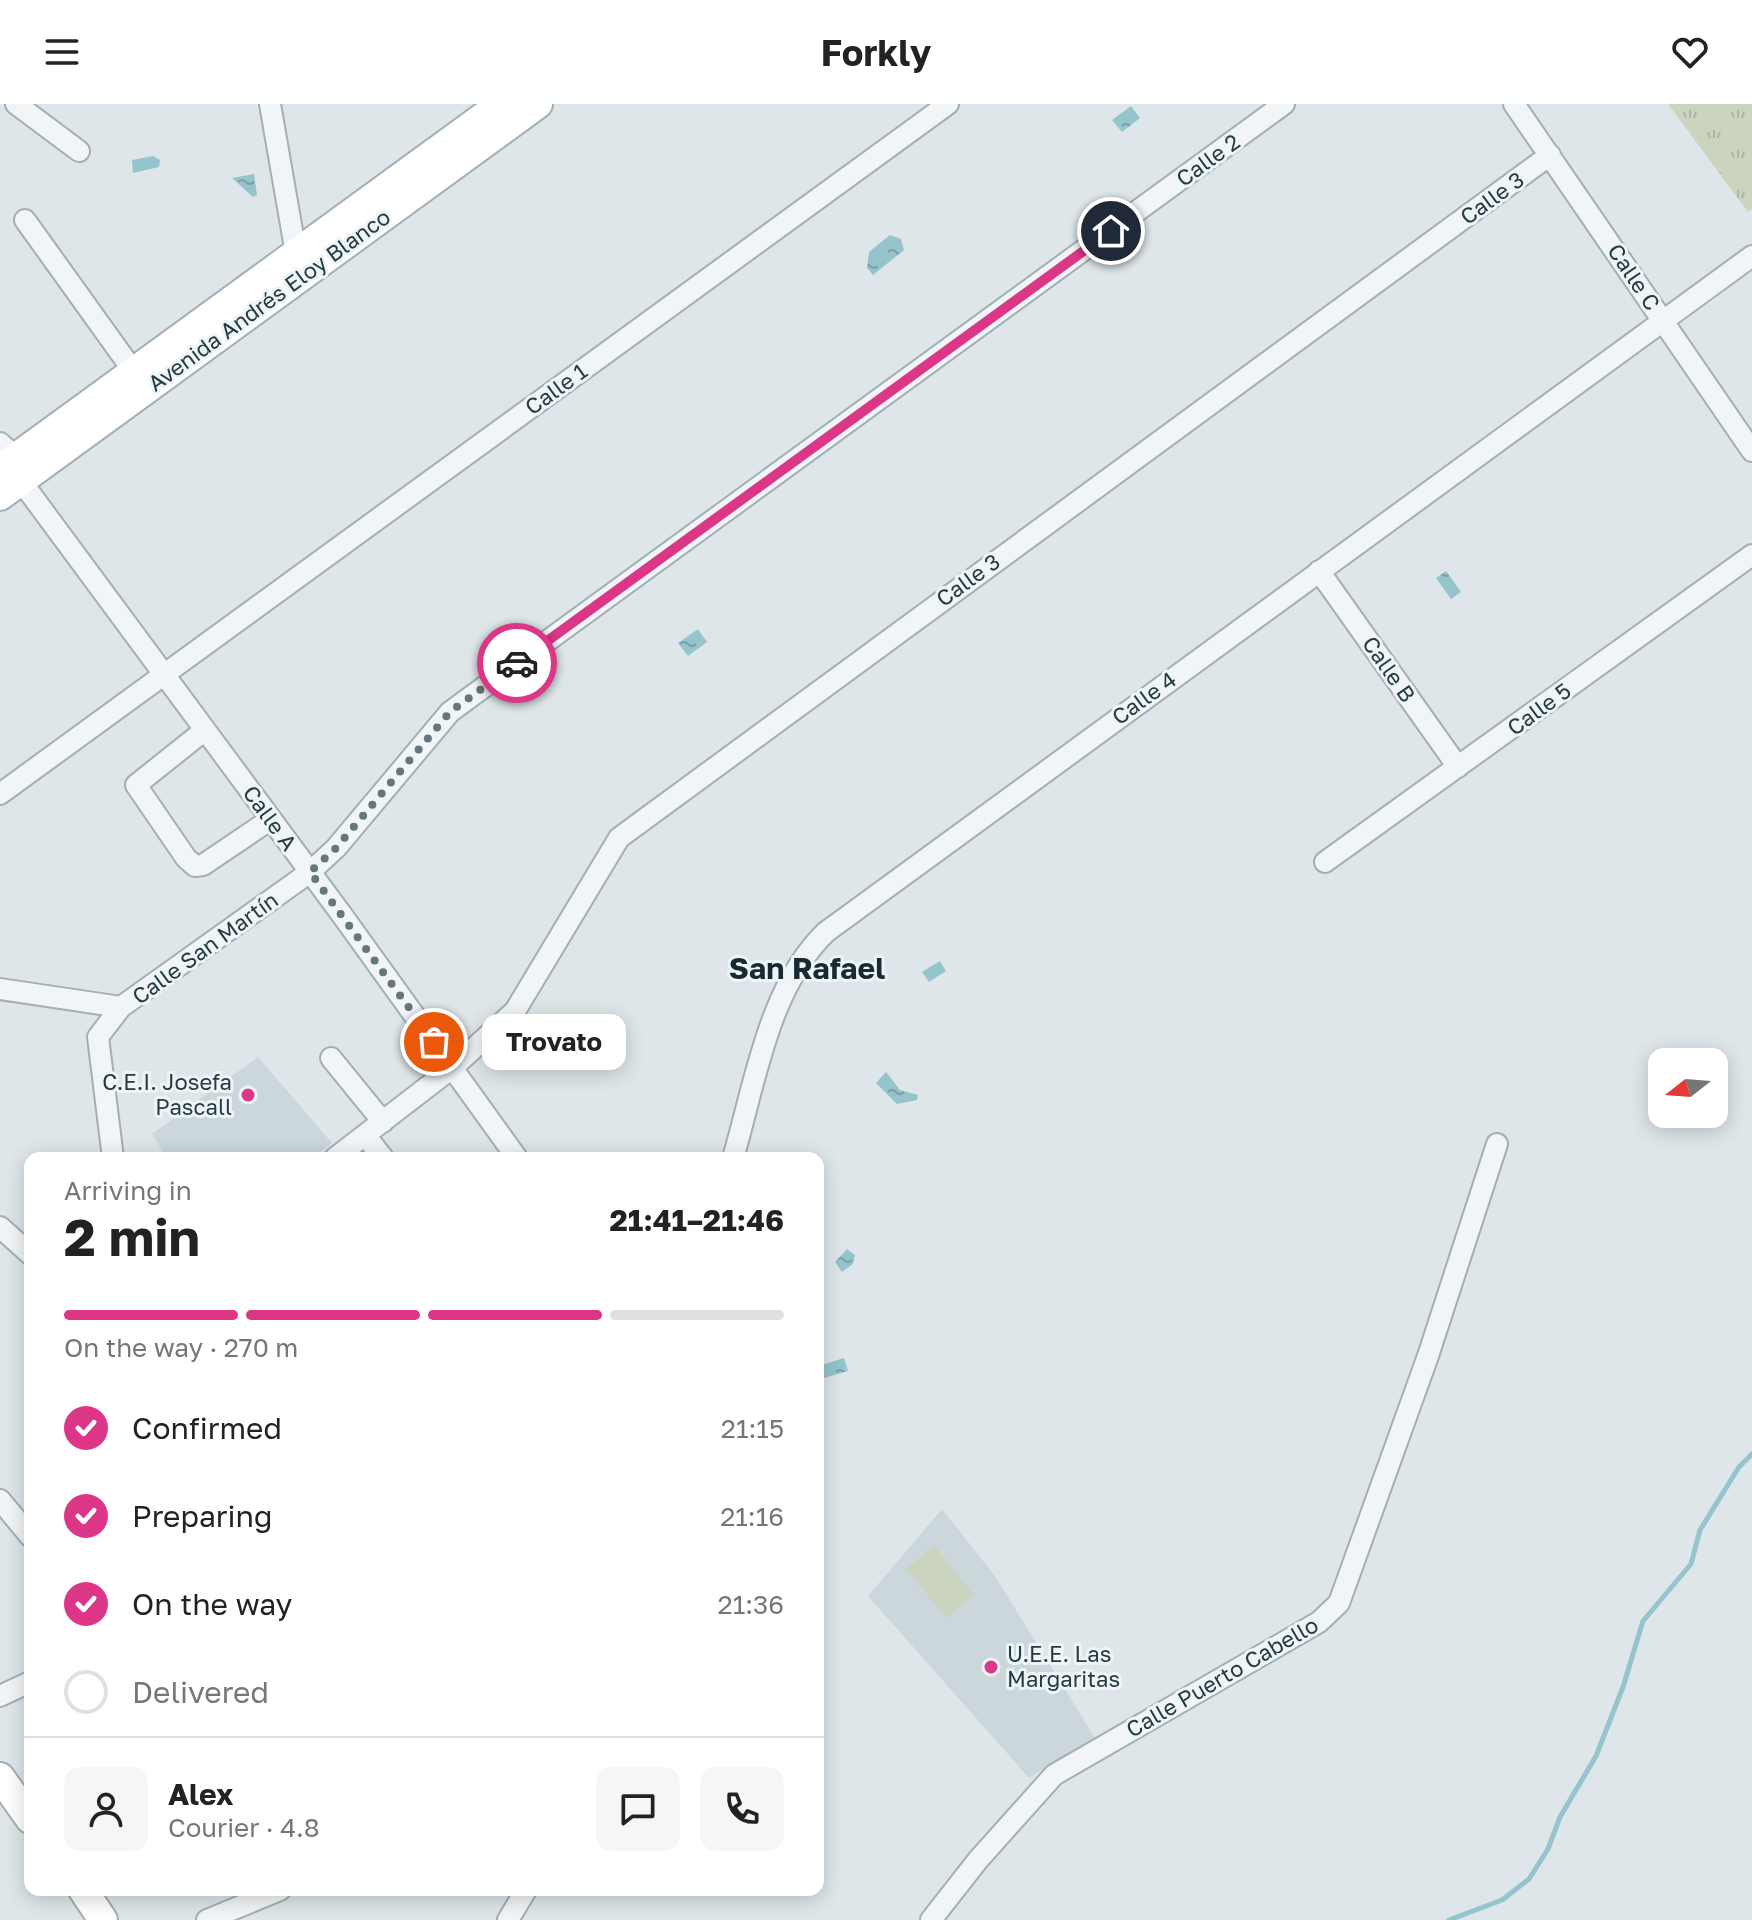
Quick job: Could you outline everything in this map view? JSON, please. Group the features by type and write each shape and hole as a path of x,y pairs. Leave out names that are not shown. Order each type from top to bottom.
{"street":[{"path":"16,104 79,151"},
{"path":"270,104 298,265"},
{"name":"Avenida Andrés Eloy Blanco","path":"7,469 298,265 501,104"},
{"name":"Avenida Andrés Eloy Blanco","path":"7,469 134,372 538,104"},
{"name":"Calle 1","path":"0,794 948,104"},
{"name":"Calle 2","path":"310,872 346,837 450,712 1284,104"},
{"name":"Calle C","path":"1514,104 1752,451"},
{"name":"Calle 3","path":"343,1152 452,1068 515,1011 619,838 1550,155"},
{"path":"25,220 134,372"},
{"name":"Calle 4","path":"735,1152 781,1003 802,960 842,918 1752,256"},
{"name":"Calle A","path":"7,469 271,819 513,1152"},
{"name":"Calle 5","path":"1325,862 1752,555"},
{"name":"Calle B","path":"1319,571 1458,767"},
{"path":"205,730 136,785 186,858 195,866 203,865 271,819"},
{"name":"Calle San Martín","path":"0,989 121,1007 310,872"},
{"path":"112,1152 98,1037 121,1007"},
{"path":"331,1058 383,1122"},
{"path":"365,1135 378,1152"},
{"name":"Calle Puerto Cabello","path":"931,1920 1049,1779 1319,1622 1339,1603 1428,1356 1497,1144"},
{"path":"0,1227 24,1249"},
{"path":"0,1500 24,1529"},
{"path":"0,1696 24,1685"},
{"path":"0,1777 24,1811"},
{"path":"87,1896 103,1920"},
{"path":"207,1920 265,1896"},
{"path":"508,1920 522,1896"}],"shaded area":[{"name":"C.E.I. Josefa Pascall","path":"258,1057 332,1143 320,1152 163,1152 152,1134"},
{"name":"U.E.E. Las Margaritas","path":"942,1509 995,1576 1095,1738 1029,1778 868,1596"}],"green space":[{"path":"1668,104 1752,104 1752,209 1748,212"},
{"path":"934,1545 974,1595 946,1618 906,1569"}],"water":[{"path":"1131,106 1140,118 1122,132 1112,120"},
{"path":"153,156 160,160 159,167 133,173 132,160"},
{"path":"254,174 257,195 253,197 232,178"},
{"path":"890,235 901,239 904,250 873,275 867,268 869,252"},
{"path":"1446,571 1461,592 1451,599 1436,578"},
{"path":"698,629 707,642 688,656 678,643"},
{"path":"940,961 946,971 929,982 922,972"},
{"path":"886,1072 900,1090 918,1095 917,1100 897,1104 876,1083"},
{"path":"847,1249 855,1255 853,1264 842,1272 835,1262"},
{"path":"844,1358 848,1371 824,1378 824,1364"}],"waterway":[{"path":"1449,1920 1502,1900 1529,1879 1548,1849 1560,1817 1596,1756 1623,1687 1643,1621 1691,1564 1700,1530 1739,1467 1752,1454"}],"way so far":[{"path":"434,1042 310,872 367,813 450,712 517,663"}],"place":[{"name":"Trovato","path":"434,1042"},
{"name":"C.E.I. Josefa Pascall","path":"248,1095"},
{"name":"U.E.E. Las Margaritas","path":"991,1667"}],"district":[{"name":"San Rafael","path":"807,969"}],"route":[{"path":"517,663 1111,231"}]}
